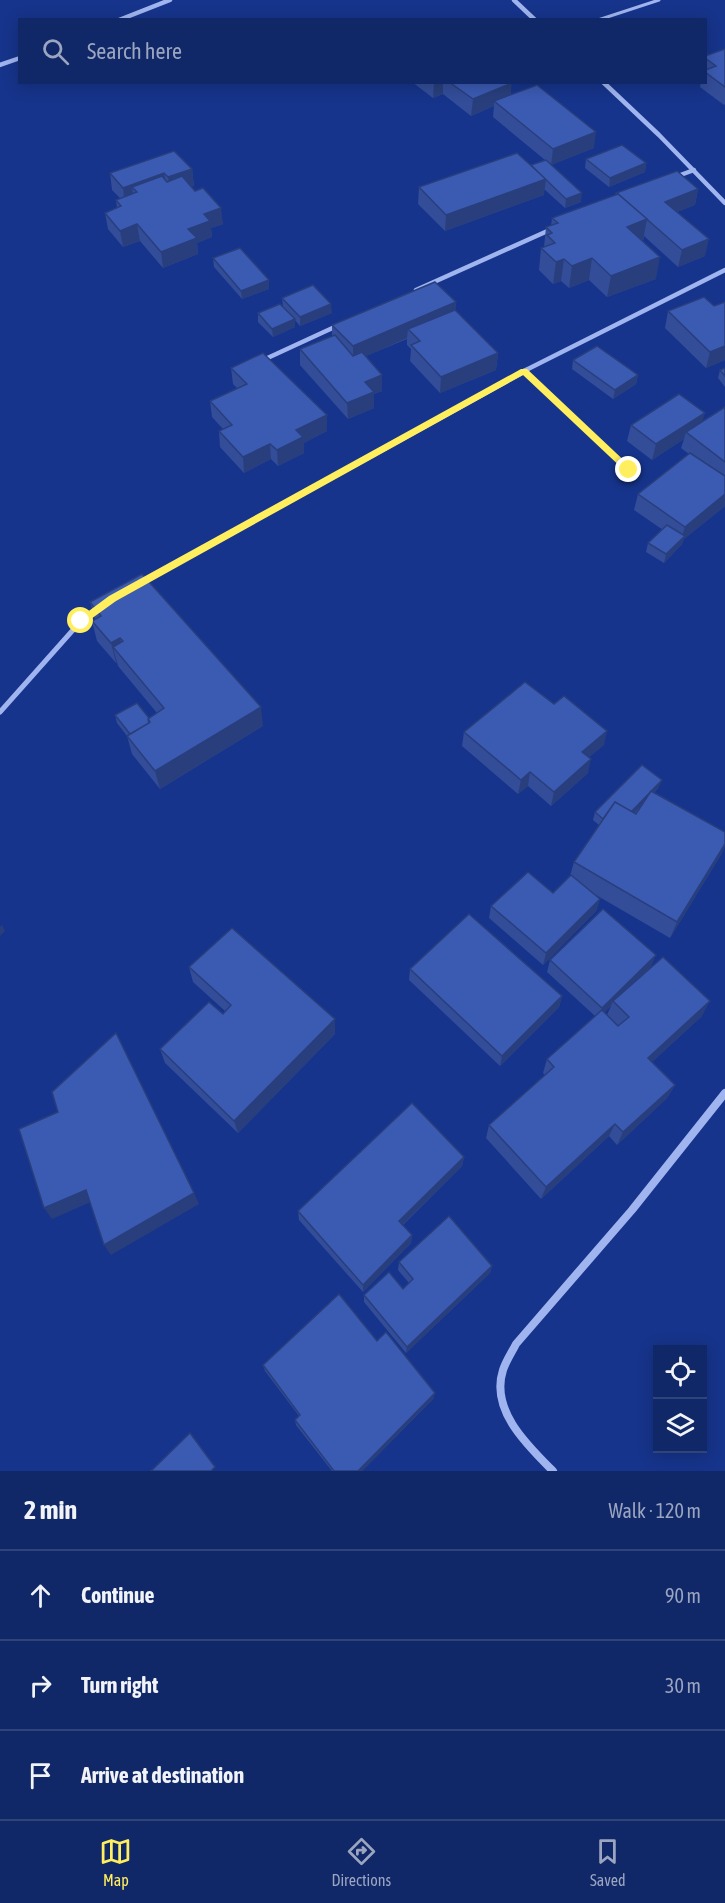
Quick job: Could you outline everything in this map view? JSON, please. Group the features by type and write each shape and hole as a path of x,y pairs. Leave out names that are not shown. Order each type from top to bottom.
{"street":[{"path":"124,18 170,0"},
{"path":"514,0 533,18"},
{"path":"0,65 18,59"},
{"path":"605,84 725,203"},
{"path":"664,181 694,170"},
{"path":"406,294 561,225"},
{"path":"131,589 524,371 725,270"},
{"path":"256,363 342,324"},
{"path":"0,712 81,621 105,604"},
{"path":"553,1471 531,1449 509,1420 500,1391 503,1370 523,1336 632,1210 725,1094"}],"lane":[{"path":"604,18 659,0"},
{"path":"524,371 629,470"}],"building":[{"path":"725,49 725,87 707,74 707,69 716,66 707,59 707,55"},
{"path":"452,84 510,84 473,99"},
{"path":"537,85 596,132 553,149 494,101"},
{"path":"622,145 646,163 610,178 586,159"},
{"path":"174,151 192,169 168,177 164,173 123,188 110,173"},
{"path":"517,153 546,179 446,215 419,187"},
{"path":"546,160 582,193 566,199 531,165"},
{"path":"677,171 698,189 665,202 709,239 682,250 616,193"},
{"path":"162,176 167,182 182,176 195,191 203,188 221,208 204,214 210,221 188,229 197,238 161,252 137,224 120,231 105,213 121,206 116,200 137,192 132,187"},
{"path":"618,194 647,219 627,227 660,257 611,276 592,258 572,266 564,259 556,262 541,248 555,243 547,235 552,233 546,227 558,223 552,218"},
{"path":"240,248 269,280 241,291 213,258"},
{"path":"435,282 456,302 353,346 332,325"},
{"path":"313,285 331,304 300,317 282,298"},
{"path":"704,297 714,306 725,302 725,346 710,352 668,311"},
{"path":"280,304 295,319 272,329 258,313"},
{"path":"455,310 498,353 441,377 411,345 420,341 408,329"},
{"path":"335,335 353,356 362,352 382,375 365,382 374,392 347,403 300,349"},
{"path":"597,346 638,375 615,390 573,360"},
{"path":"263,353 327,415 296,430 303,437 277,450 270,444 243,457 219,431 232,425 210,401 247,384 231,368"},
{"path":"679,394 705,413 656,444 631,425"},
{"path":"725,407 725,462 686,432"},
{"path":"690,453 725,476 725,494 685,527 638,494"},
{"path":"667,525 685,536 666,554 648,543"},
{"path":"142,574 261,707 155,771 127,736 150,722 148,719 164,708 113,647 123,641 120,638 111,643 92,621 101,616 90,602"},
{"path":"525,682 554,704 564,696 607,731 582,752 591,759 554,792 530,772 521,780 464,732"},
{"path":"137,703 149,718 149,723 130,734 115,715"},
{"path":"642,765 662,780 631,812 615,802 603,819 595,812"},
{"path":"651,791 725,832 725,844 677,922 574,862 615,802 636,814"},
{"path":"528,872 553,893 571,875 600,899 546,953 491,906"},
{"path":"603,909 656,955 602,1008 550,960"},
{"path":"469,914 562,996 502,1056 410,969"},
{"path":"232,928 335,1019 234,1121 160,1049 209,1002 223,1014 231,1005 189,967"},
{"path":"663,957 710,1001 648,1058 675,1085 623,1132 615,1124 546,1187 489,1125 554,1067 547,1059 602,1010 618,1026 629,1017 613,1001"},
{"path":"116,1033 194,1193 104,1245 86,1190 44,1208 19,1129 58,1112 52,1092"},
{"path":"412,1103 464,1157 399,1221 412,1235 363,1285 298,1211"},
{"path":"449,1216 492,1266 407,1347 364,1295 389,1272 403,1289 413,1279 399,1262"},
{"path":"339,1294 377,1341 386,1332 435,1393 358,1471 334,1471 295,1420 300,1415 263,1365"},
{"path":"190,1433 215,1467 211,1471 151,1471"}],"route":[{"path":"81,621 113,598 235,533 524,371 629,470"}]}
